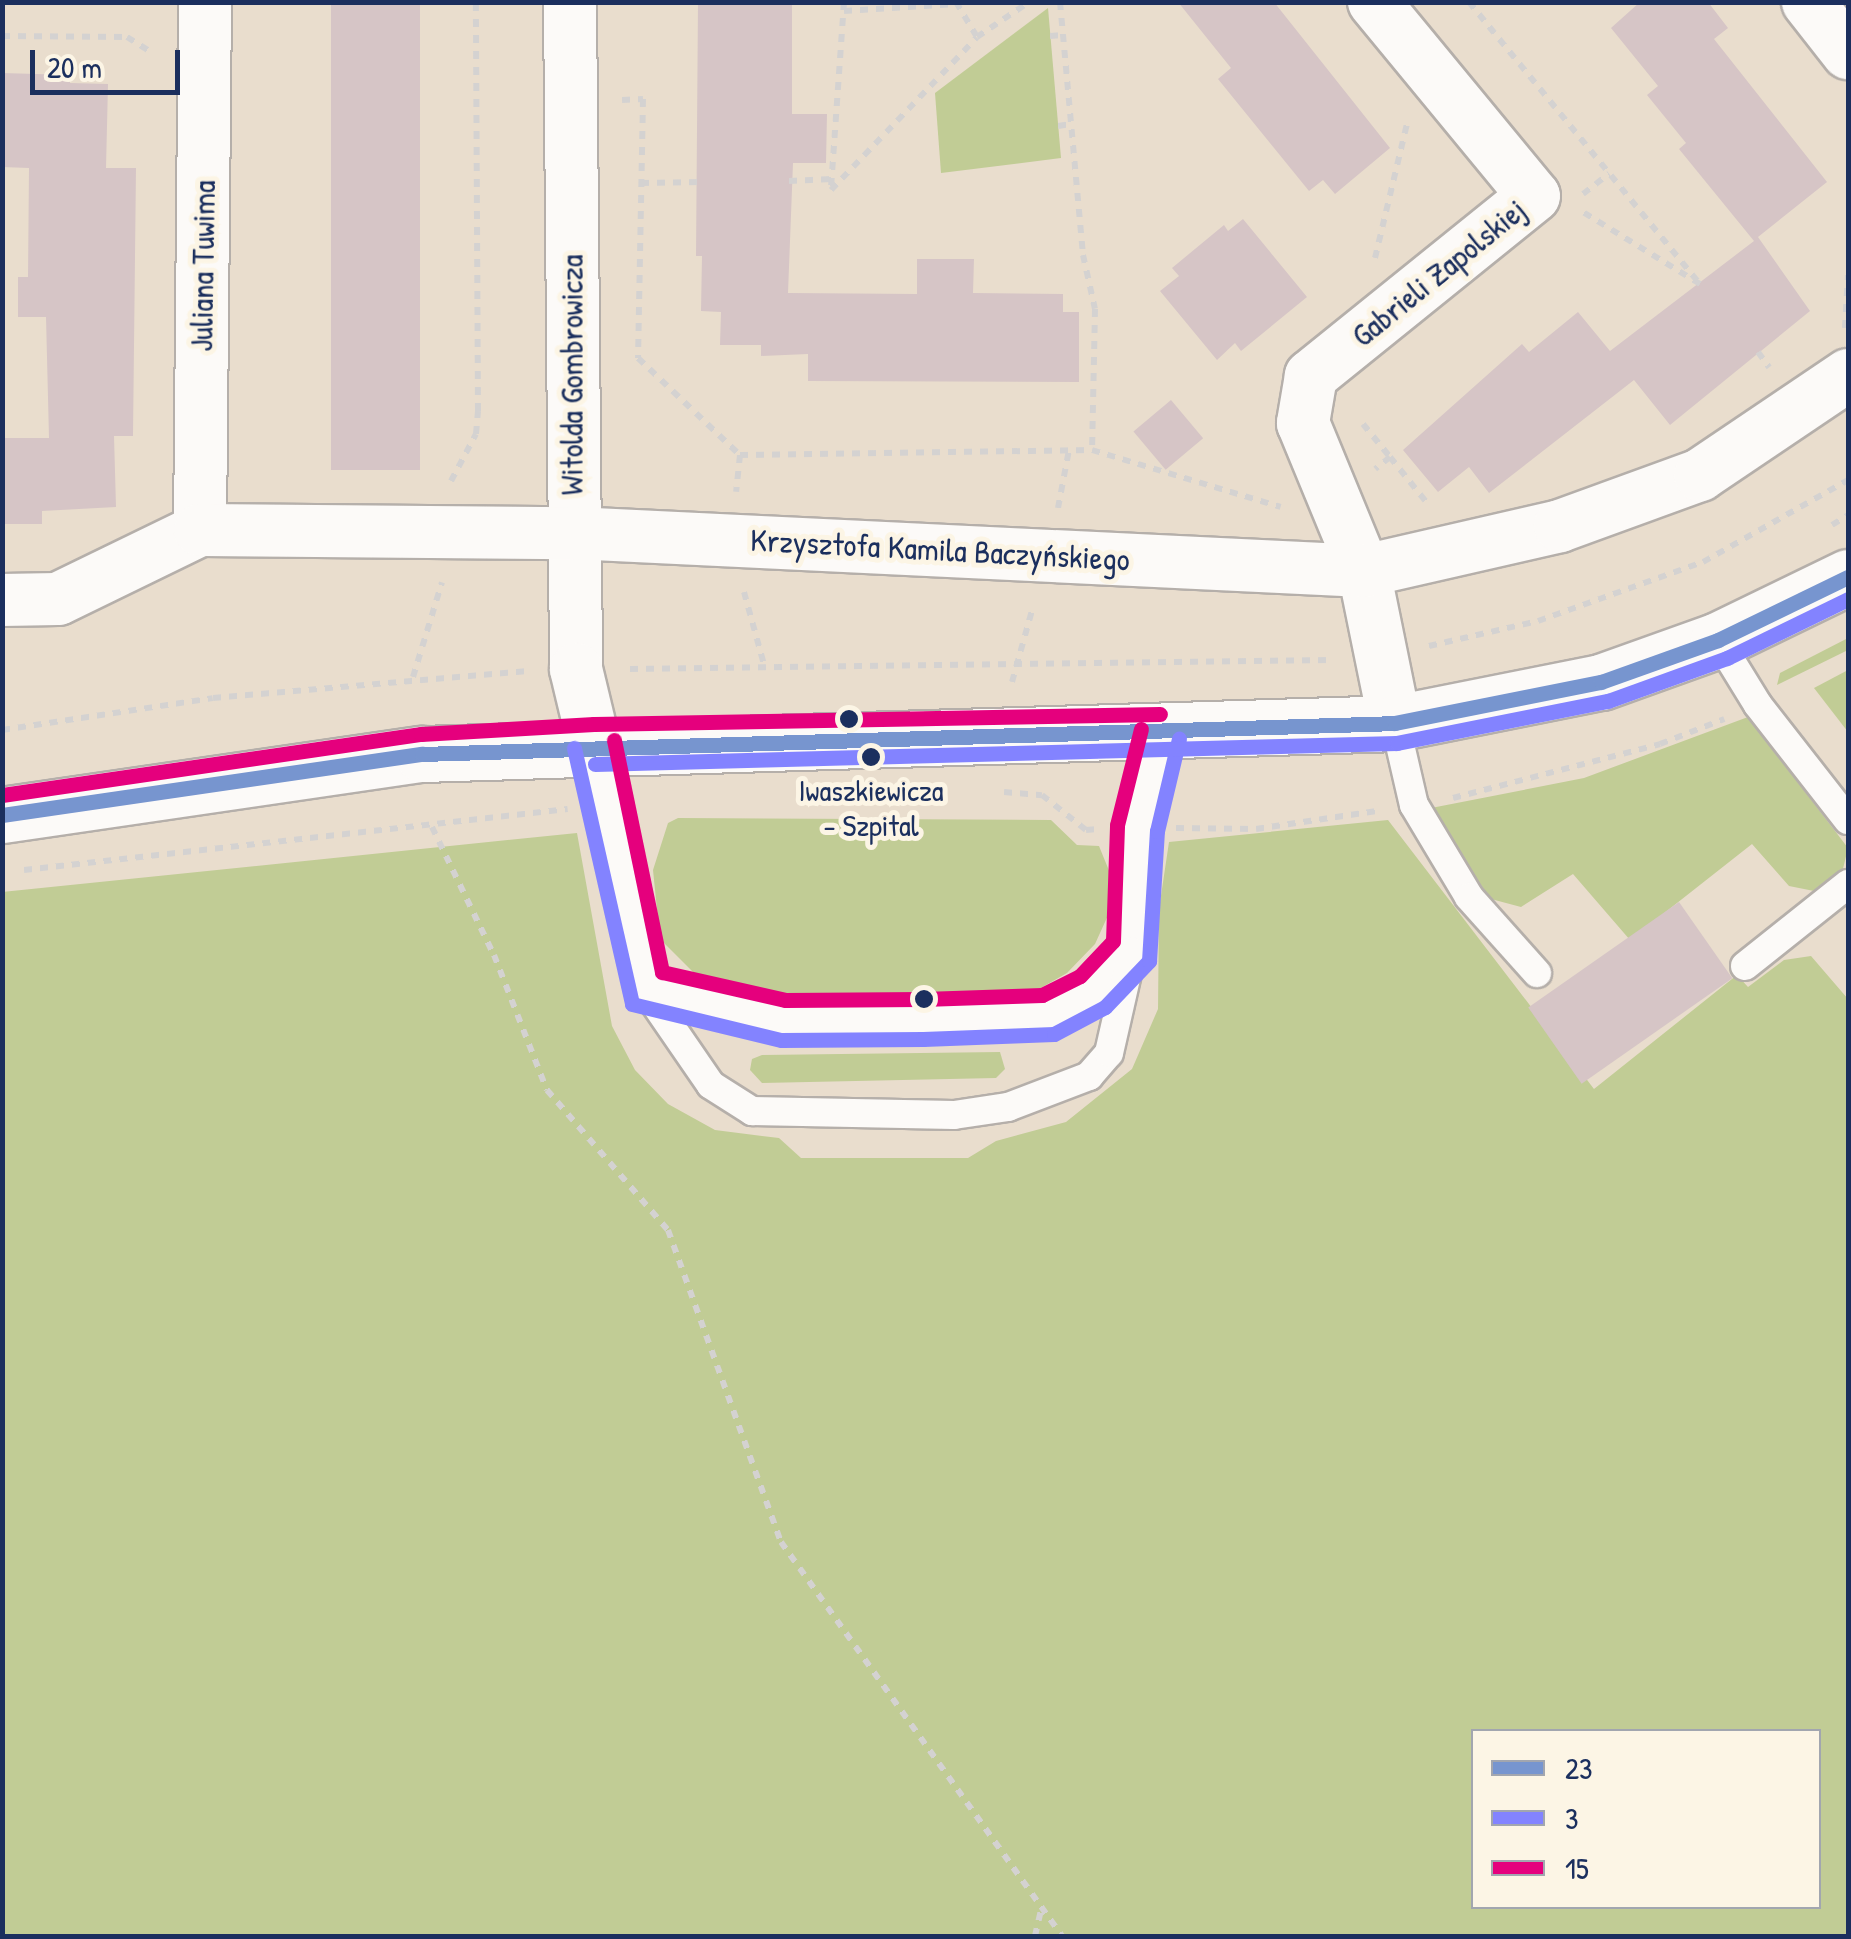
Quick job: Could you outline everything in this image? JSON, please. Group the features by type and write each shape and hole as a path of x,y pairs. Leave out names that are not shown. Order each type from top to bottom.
{"street":[{"name":"Juliana Tuwima","path":"200,530 205,2"},
{"name":"Witolda Gombrowicza","path":"570,2 576,669 594,744"},
{"name":"Gabrieli Zapolskiej","path":"1374,2 1534,196 1312,376 1303,424 1364,571 1395,724"},
{"path":"1808,2 1848,53"},
{"name":"Krzysztofa Kamila Baczyńskiego","path":"2,600 58,599 200,530 573,533 1364,571 1560,526 1700,474 1846,357"},
{"path":"2,815 422,754 594,744 1160,734 1395,724 1560,693 1718,640 1848,577"}],"lane":[{"path":"1718,640 1758,705 1848,820"},
{"path":"1395,724 1414,805 1470,897 1538,973"},
{"path":"594,744 645,989 711,1085 752,1111 954,1115 1008,1107 1089,1076 1109,1053 1132,949 1137,828 1160,734"},
{"path":"1745,966 1848,884"},
{"path":"645,989 783,1020 1047,1015 1092,992 1132,949"}],"path":[{"path":"413,676 442,586 447,486 465,462 478,412 476,2"},
{"path":"977,37 956,3 844,7 831,190 977,37 1029,2"},
{"path":"740,454 1092,450 1095,309 1083,255 1060,2"},
{"path":"1050,36 1063,35"},
{"path":"2,36 127,37 156,58"},
{"path":"1355,342 1422,60"},
{"path":"609,100 642,99 638,358"},
{"path":"1058,126 1071,124"},
{"path":"1570,204 1609,174"},
{"path":"790,181 832,179"},
{"path":"641,183 702,182"},
{"path":"1846,357 1848,274"},
{"path":"2,730 413,676 576,669 1070,668 1382,655 1538,621 1703,562 1848,480"},
{"path":"1823,530 1848,515"},
{"path":"991,687 1026,686"},
{"path":"986,792 1042,795 1086,830 1256,828 1414,805 1660,744 1758,705"},
{"path":"2,872 432,827 608,804"},
{"path":"432,827 494,955 548,1090 668,1230 782,1542 1062,1936"},
{"path":"1035,1936 1041,1908"}],"green space":[{"path":"1048,8 1061,158 941,173 935,93"},
{"path":"1848,638 1848,650 1777,685 1780,673"},
{"path":"1848,670 1848,732 1814,688"},
{"path":"1748,717 1848,848 1841,877 1819,892 1789,886 1752,844 1630,940 1573,874 1521,907 1491,899 1426,809 1584,778"},
{"path":"678,818 1051,820 1077,845 1099,846 1112,878 1110,911 1095,944 1067,973 1032,993 753,999 707,986 660,939 653,870 668,823"},
{"path":"1388,820 1594,1089 1737,975 1748,987 1784,960 1811,956 1848,999 1848,1936 3,1936 2,892 577,833 612,1026 635,1070 668,1104 715,1130 779,1138 801,1158 968,1158 996,1141 1066,1122 1132,1069 1158,1009 1159,909 1169,842"},
{"path":"1000,1052 1005,1069 996,1078 762,1083 750,1070 752,1059 762,1055"}],"building":[{"path":"331,2 420,2 420,470 331,470"},
{"path":"698,2 792,2 792,114 827,114 826,163 793,163 788,293 917,294 917,259 974,259 973,293 1063,294 1063,312 1079,312 1079,382 808,381 808,354 761,356 761,345 720,345 721,312 701,311 702,256 696,256"},
{"path":"1178,2 1274,2 1390,148 1335,194 1323,180 1309,191 1218,79 1231,68"},
{"path":"1640,2 1708,2 1728,28 1714,39 1827,182 1758,237 1810,311 1670,425 1634,380 1489,493 1469,467 1438,492 1403,450 1522,344 1529,352 1578,312 1610,351 1754,241 1679,149 1686,143 1647,95 1658,86 1611,28"},
{"path":"2,73 70,75 70,83 108,84 106,168 136,168 133,436 114,436 116,507 42,511 42,524 2,524 2,438 49,438 46,317 18,317 18,277 28,277 29,168 2,167"},
{"path":"1243,219 1307,297 1241,351 1235,343 1217,360 1160,291 1179,276 1172,268 1224,225 1228,231"},
{"path":"1171,400 1203,438 1166,470 1133,431"},
{"path":"1679,902 1732,978 1582,1084 1528,1008"}],"transit line":[{"name":"23","path":"2,815 422,754 1395,723 1601,682 1718,640 1848,577"},
{"name":"3","path":"595,764 1397,743 1608,701 1727,658 1848,599"},
{"name":"15","path":"2,795 421,734 594,724 1160,714"},
{"name":"15","path":"614,740 662,972 785,1000 923,999 1042,995 1080,976 1113,941 1117,825 1141,729"},
{"name":"3","path":"574,748 632,1004 781,1040 923,1039 1054,1034 1105,1007 1149,961 1157,831 1179,739"}],"place":[{"name":"Iwaszkiewicza - Szpital","path":"871,757"}]}
